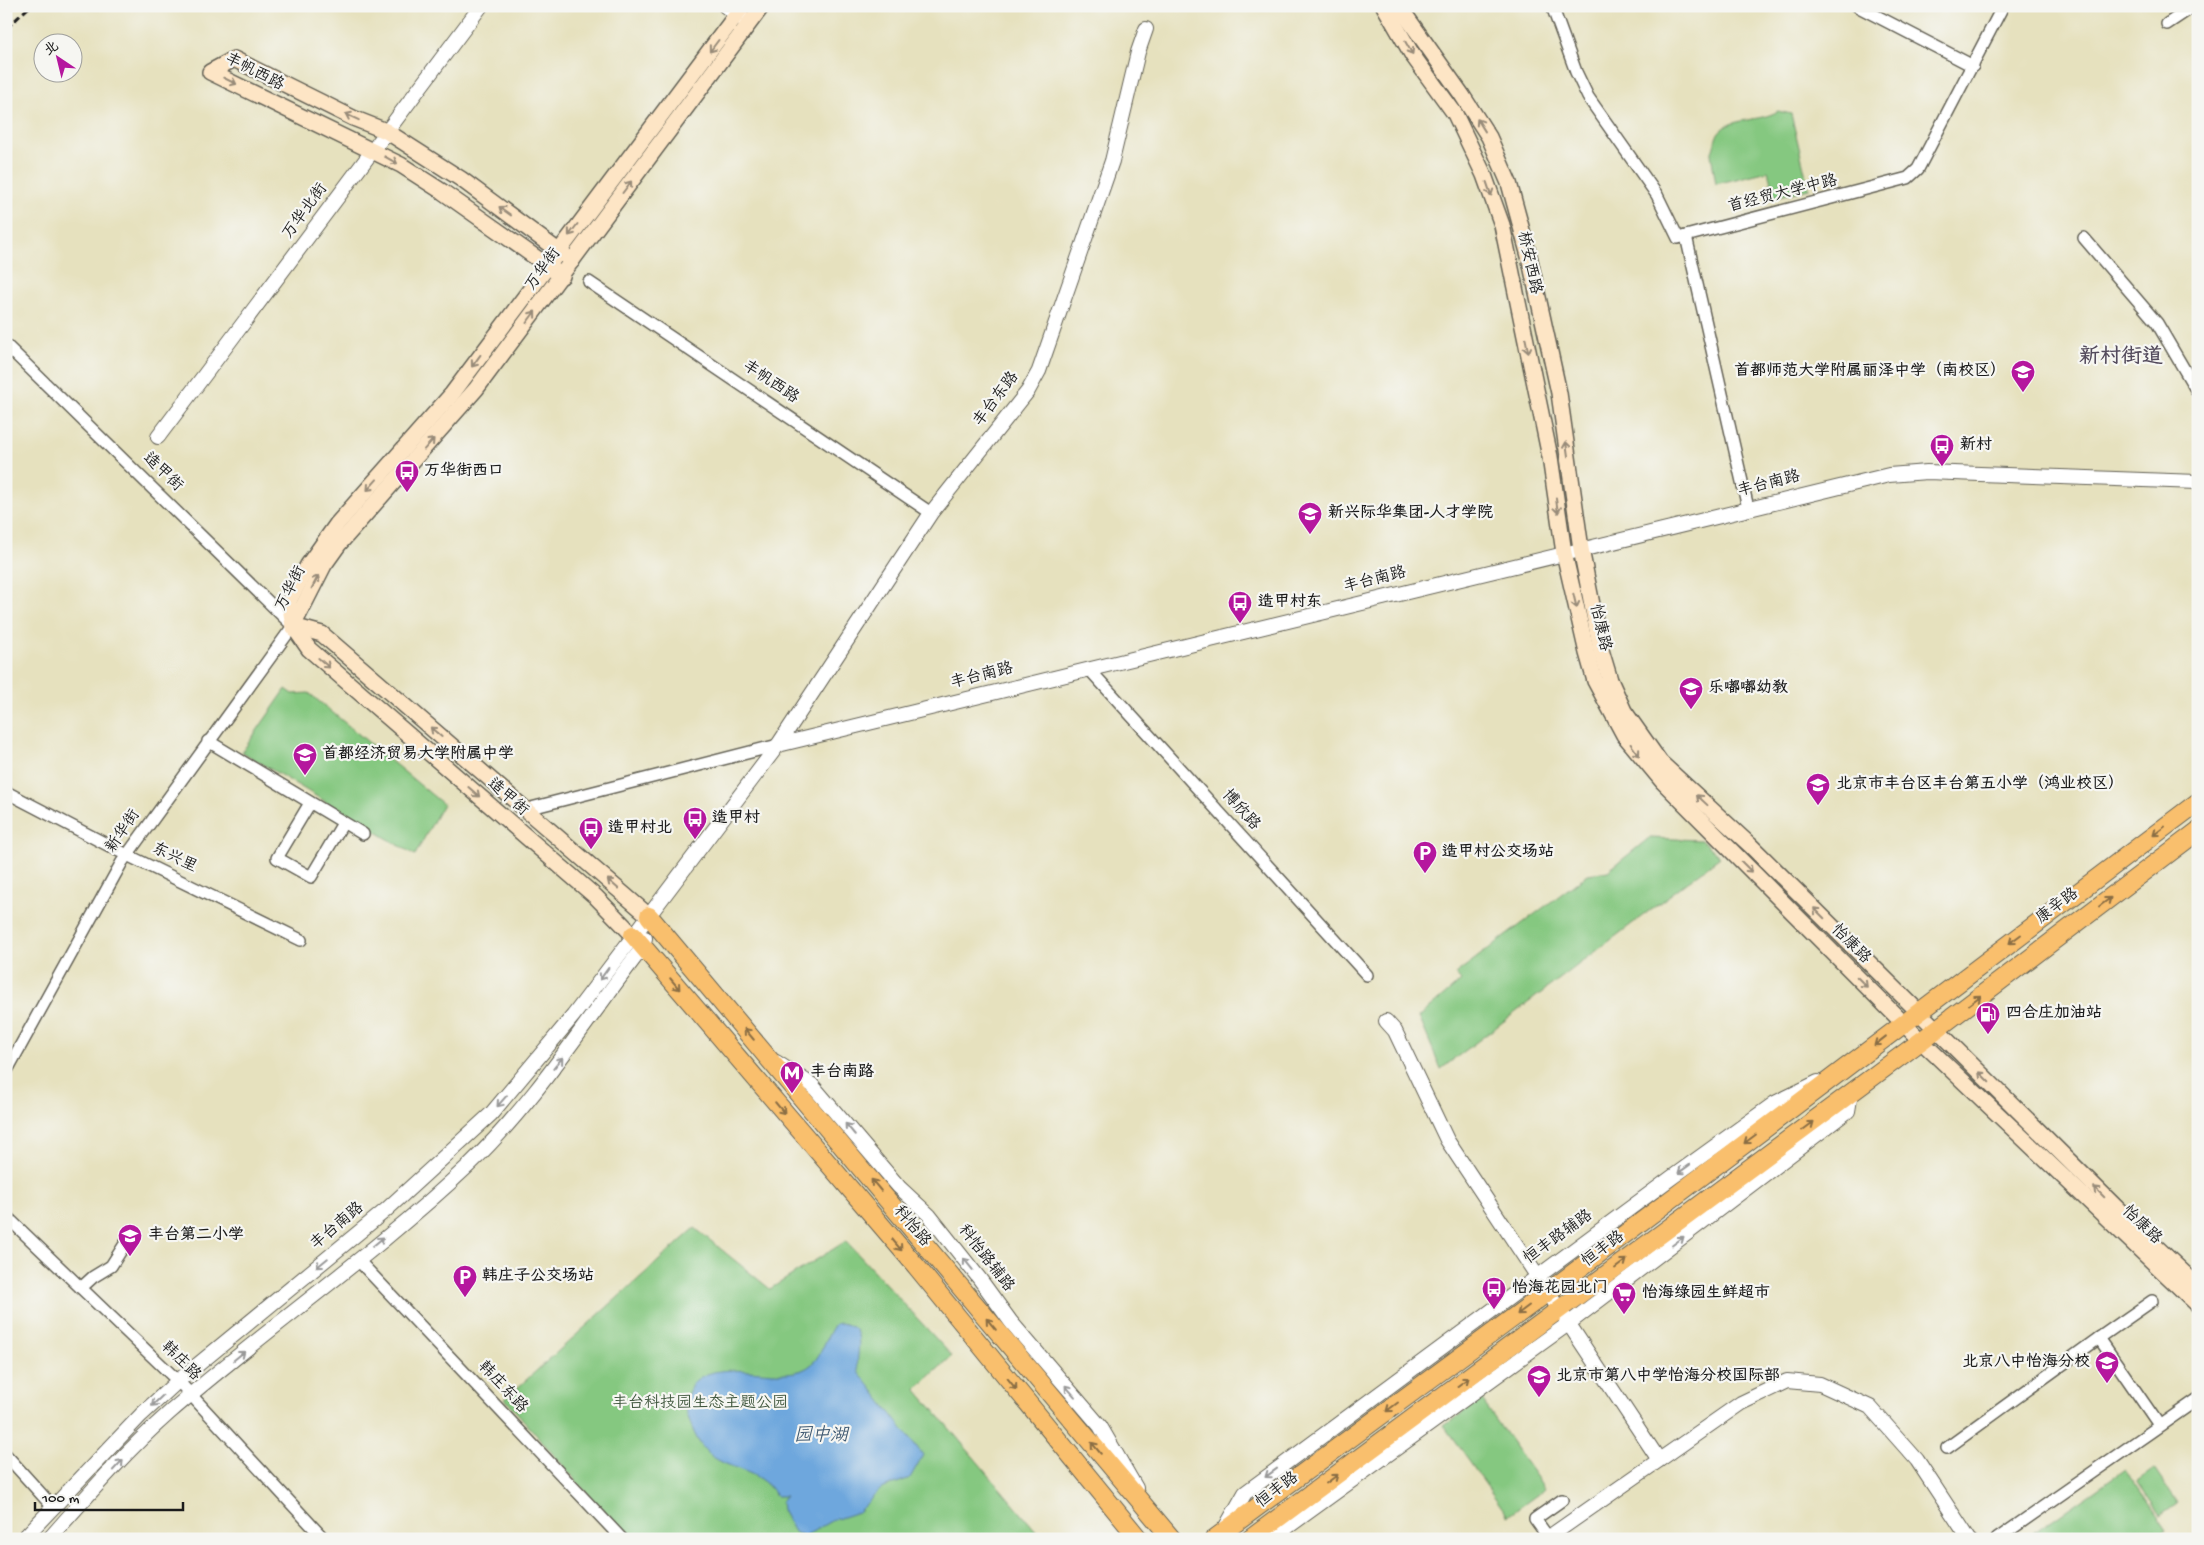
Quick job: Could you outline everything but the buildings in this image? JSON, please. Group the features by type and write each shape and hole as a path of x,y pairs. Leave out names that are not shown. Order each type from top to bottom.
{"main road":[{"name":"桥安西路","path":"1384,6 1413,56 1455,114 1484,175 1502,224 1550,457 1564,553"},
{"name":"桥安西路","path":"1399,6 1462,95 1489,137 1508,183 1529,256 1559,393 1581,549"},
{"name":"万华街","path":"293,626 324,565 339,544 454,416 562,276 749,24 757,8"},
{"name":"万华街","path":"293,626 289,601 322,544 337,524 432,419 735,9"},
{"name":"丰帆西路","path":"562,276 443,192 372,150 210,72 234,59 352,118 386,131 461,179 572,261"},
{"name":"怡康路","path":"1581,549 1601,650 1610,680 1624,711 1660,762 1750,845 2150,1242 2198,1286"},
{"name":"怡康路","path":"1564,553 1595,681 1624,735 1663,782 1922,1041 2198,1305"},
{"name":"造甲街","path":"293,626 322,634 649,916"},
{"name":"造甲街","path":"293,626 309,650 596,897 638,941"},
{"name":"康辛路","path":"1919,1011 2198,802"},
{"name":"康辛路","path":"1936,1029 2198,831"},
{"name":"科怡路","path":"649,916 1172,1539"},
{"name":"科怡路","path":"638,941 916,1266 1139,1539"},
{"name":"恒丰路","path":"1218,1536 1547,1292 1919,1011"},
{"name":"恒丰路","path":"1250,1539 1564,1317 1936,1029"}],"street":[{"name":"万华北街","path":"158,437 481,6"},
{"path":"1552,6 1576,72 1588,97 1657,195 1682,237 1748,508"},
{"path":"1857,6 1973,66"},
{"name":"首经贸大学中路","path":"1682,237 1908,178 1918,169 2004,6"},
{"path":"2167,24 2194,6"},
{"path":"735,9 749,24"},
{"name":"丰台东路","path":"778,745 931,513 1028,391 1039,371 1112,161 1138,52 1146,29"},
{"path":"2084,238 2157,323 2198,393"},
{"name":"丰帆西路","path":"589,282 931,513"},
{"name":"造甲街","path":"6,345 293,626"},
{"name":"丰台南路","path":"49,1539 150,1431 191,1395 358,1260 443,1188 504,1129 566,1053 638,941 649,916 778,745 1872,478 1907,473 2198,482"},
{"name":"新华街","path":"6,1072 127,855 293,626"},
{"name":"博欣路","path":"1088,668 1367,975"},
{"path":"208,741 362,834"},
{"name":"造甲街","path":"527,809 778,745"},
{"name":"东兴里","path":"6,792 127,855 301,940"},
{"path":"310,803 277,858 310,877 343,823"},
{"name":"丰台南路","path":"23,1539 52,1506 178,1381 386,1210 491,1114 638,941"},
{"path":"1386,1021 1394,1031 1447,1140 1659,1460"},
{"name":"恒丰路辅路","path":"1218,1536 1245,1493 1537,1276 1775,1103 1843,1069"},
{"name":"韩庄路","path":"6,1216 178,1381 324,1539"},
{"path":"81,1288 92,1277 111,1266 132,1233"},
{"name":"韩庄东路","path":"358,1260 622,1539"},
{"path":"1947,1448 2152,1301"},
{"path":"1271,1539 1564,1317"},
{"path":"2099,1338 2159,1425"},
{"path":"1562,1500 1535,1519 1547,1538 1741,1403 1787,1381 1820,1384 1870,1407 1917,1460 1968,1539"},
{"path":"1997,1539 2198,1399"},
{"path":"6,1456 52,1506"}],"green space":[{"path":"1778,111 1791,114 1809,189 1775,197 1768,171 1716,184 1711,154 1719,132 1731,124 1763,117"},
{"path":"286,689 293,694 309,693 443,804 415,855 242,752"},
{"path":"1649,838 1701,840 1720,857 1441,1069 1419,1017 1461,981 1455,974 1588,874 1608,871"},
{"name":"丰台科技园生态主题公园","path":"695,1228 770,1289 846,1241 952,1356 916,1389 1043,1539 627,1539 505,1399"},
{"path":"1481,1399 1545,1489 1508,1516 1444,1426"},
{"path":"2125,1469 2167,1529 2153,1539 2037,1539 2033,1533"},
{"path":"2154,1469 2177,1503 2160,1515 2137,1481"}],"water":[{"name":"园中湖","path":"840,1323 855,1329 858,1335 858,1371 923,1455 910,1478 881,1489 858,1512 831,1521 805,1536 794,1532 782,1510 781,1502 786,1496 776,1496 761,1479 722,1462 705,1450 695,1434 684,1403 694,1382 707,1374 738,1370 772,1373 801,1371 816,1360 835,1324"}],"railway":[{"path":"6,29 30,6"}],"place":[{"name":"首都师范大学附属丽泽中学（南校区）","path":"2023,393"},
{"name":"新村","path":"1942,467"},
{"name":"万华街西口","path":"407,493"},
{"name":"新兴际华集团-人才学院","path":"1310,535"},
{"name":"造甲村东","path":"1240,624"},
{"name":"乐嘟嘟幼教","path":"1691,710"},
{"name":"首都经济贸易大学附属中学","path":"305,776"},
{"name":"北京市丰台区丰台第五小学（鸿业校区）","path":"1818,806"},
{"name":"造甲村","path":"695,840"},
{"name":"造甲村北","path":"591,850"},
{"name":"造甲村公交场站","path":"1425,874"},
{"name":"四合庄加油站","path":"1988,1035"},
{"name":"丰台南路","path":"792,1094"},
{"name":"丰台第二小学","path":"130,1257"},
{"name":"韩庄子公交场站","path":"465,1298"},
{"name":"怡海花园北门","path":"1494,1310"},
{"name":"怡海绿园生鲜超市","path":"1624,1315"},
{"name":"北京八中怡海分校","path":"2107,1384"},
{"name":"北京市第八中学怡海分校国际部","path":"1539,1398"}],"district":[{"name":"新村街道","path":"2121,358"}]}
